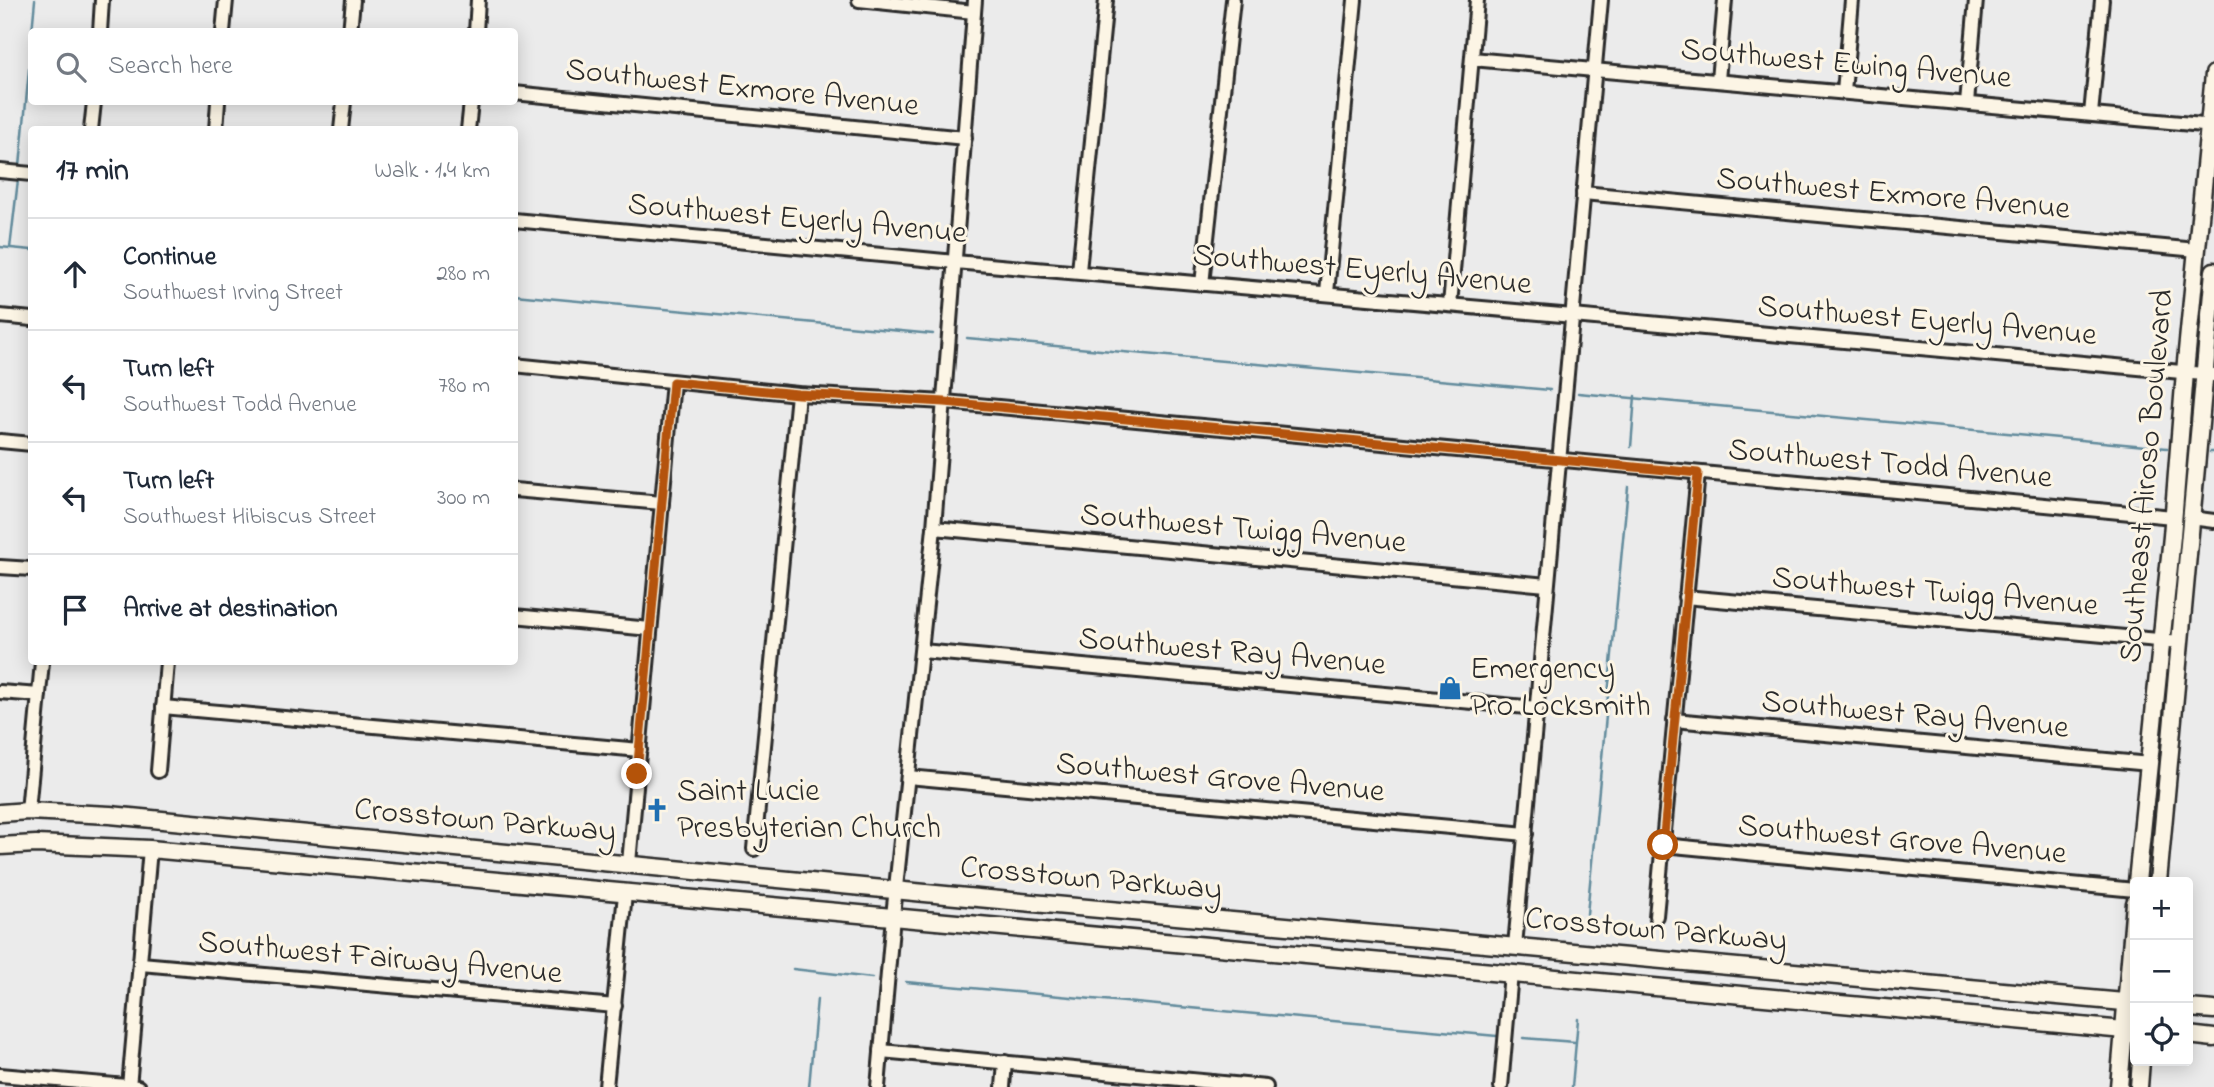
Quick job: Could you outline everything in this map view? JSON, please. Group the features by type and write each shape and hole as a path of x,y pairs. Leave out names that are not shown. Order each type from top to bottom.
{"main road":[{"name":"Southeast Airoso Boulevard","path":"2138,877 2197,250 2212,125 2214,74"},
{"name":"Southeast Airoso Boulevard","path":"2158,877 2191,518 2209,374 2214,271"},
{"name":"Crosstown Parkway","path":"0,813 28,811 110,815 896,890 2130,1002"},
{"name":"Crosstown Parkway","path":"0,846 36,844 150,849 2130,1030"},
{"path":"2193,1008 2214,1010"},
{"path":"2119,1087 2130,1030"},
{"path":"2193,1036 2214,1038"},
{"path":"2138,1087 2140,1066"}],"street":[{"path":"100,28 102,0"},
{"path":"223,28 226,0"},
{"path":"350,28 353,0"},
{"path":"476,28 478,0"},
{"path":"859,0 974,6 934,528 893,916 878,1087"},
{"path":"1079,271 1106,0"},
{"path":"1202,284 1233,0"},
{"path":"1327,293 1355,0"},
{"path":"1450,305 1477,0"},
{"path":"1515,946 1601,0"},
{"path":"1718,80 1725,0"},
{"path":"1844,92 1852,0"},
{"path":"1967,103 1976,0"},
{"path":"2091,114 2102,0"},
{"name":"Southwest Ewing Avenue","path":"1472,59 2212,125"},
{"name":"Southwest Exmore Avenue","path":"518,93 964,138"},
{"path":"91,126 93,105"},
{"path":"216,126 218,105"},
{"path":"341,126 344,105"},
{"path":"468,126 471,105"},
{"path":"0,171 28,174"},
{"name":"Southwest Exmore Avenue","path":"1583,193 2197,250"},
{"name":"Southwest Eyerly Avenue","path":"518,220 2209,374"},
{"path":"0,316 28,319"},
{"name":"Southwest Todd Avenue","path":"518,365 798,394 945,402 2173,517"},
{"path":"629,863 673,382"},
{"path":"754,849 798,394"},
{"path":"0,441 28,444"},
{"path":"1656,916 1698,473"},
{"path":"518,490 662,503"},
{"path":"2191,518 2214,521"},
{"name":"Southwest Twigg Avenue","path":"934,528 1547,585"},
{"path":"0,567 28,569"},
{"name":"Southwest Twigg Avenue","path":"1685,597 2180,642"},
{"path":"518,616 650,629"},
{"name":"Southwest Ray Avenue","path":"922,651 1537,708"},
{"path":"28,811 42,665"},
{"path":"158,771 167,665"},
{"path":"0,692 39,695"},
{"path":"163,707 640,750"},
{"name":"Southwest Ray Avenue","path":"1674,720 2150,764"},
{"name":"Southwest Grove Avenue","path":"908,777 1526,834"},
{"name":"Southwest Grove Avenue","path":"1663,845 2130,890"},
{"path":"129,1087 150,849"},
{"path":"606,1087 625,894"},
{"name":"Southwest Fairway Avenue","path":"141,964 615,1006"},
{"path":"1501,1087 1511,973"},
{"path":"881,1051 1005,1062 1127,1080 1258,1087"},
{"path":"1003,1087 1005,1062"},
{"path":"0,1075 138,1087"}],"waterway":[{"path":"32,28 35,0"},
{"path":"20,166 28,81"},
{"path":"10,248 18,180"},
{"path":"0,247 28,250"},
{"path":"518,295 933,334"},
{"path":"967,338 1550,390"},
{"path":"1578,393 2167,448"},
{"path":"1631,447 1635,396"},
{"path":"1587,914 1628,487"},
{"path":"793,969 872,978"},
{"path":"906,982 1497,1036"},
{"path":"809,1087 817,999"},
{"path":"1572,1087 1578,1019"},
{"path":"1523,1038 1575,1042"}],"place":[{"name":"Emergency Pro Locksmith","path":"1450,688"},
{"name":"Saint Lucie Presbyterian Church","path":"657,810"}],"route":[{"path":"637,774 673,382 798,394 945,402 1698,473 1663,845"}]}
